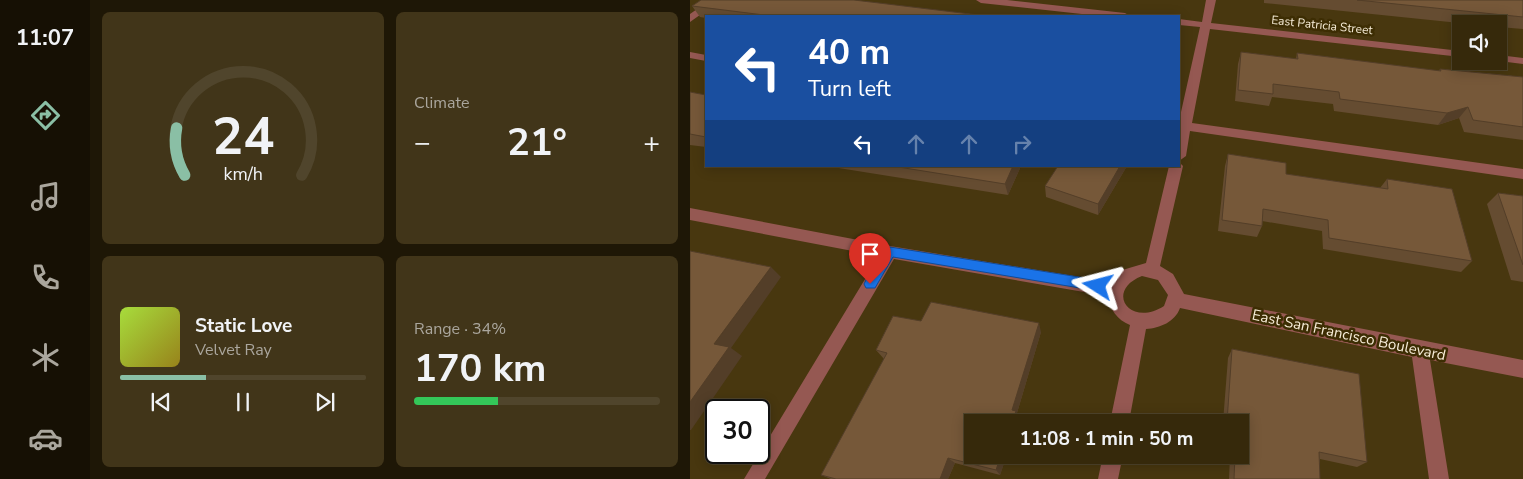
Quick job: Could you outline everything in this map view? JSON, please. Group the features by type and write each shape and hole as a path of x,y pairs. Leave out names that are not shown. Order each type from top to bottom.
{"street":[{"path":"690,19 716,0"},
{"path":"981,0 1116,15"},
{"path":"1180,146 1182,126 1212,0"},
{"name":"East Patricia Street","path":"1180,22 1452,53"},
{"path":"690,55 705,58"},
{"path":"1507,59 1523,61"},
{"path":"1182,126 1523,174"},
{"path":"1152,269 1176,167"},
{"path":"690,214 890,252 1114,290"},
{"path":"754,479 890,252"},
{"path":"1152,269 1168,278 1173,286 1176,300 1171,311 1164,318 1155,322 1139,321 1125,315 1118,308 1114,290 1118,282 1132,270 1152,269"},
{"name":"East San Francisco Boulevard","path":"1176,300 1523,369"},
{"path":"1121,414 1139,321"},
{"path":"1420,350 1439,479"},
{"path":"1108,479 1111,464"}],"building":[{"path":"701,0 854,0 979,15 764,15 692,6"},
{"path":"1357,0 1523,0 1523,17"},
{"path":"1241,52 1298,59 1297,53 1441,71 1440,69 1523,77 1523,127 1473,120 1468,107 1447,113 1340,99 1339,92 1273,84 1273,94 1238,90"},
{"path":"690,92 705,95 705,137 690,134"},
{"path":"1228,154 1286,163 1286,174 1388,189 1387,179 1452,189 1472,261 1329,238 1328,220 1263,209 1262,226 1222,220"},
{"path":"898,167 1013,167 1005,184"},
{"path":"1057,167 1119,167 1098,204 1045,186"},
{"path":"1498,193 1523,196 1523,265"},
{"path":"690,251 771,267 714,344 729,347 690,402"},
{"path":"931,302 1039,323 1012,410 1016,411 1015,414 964,414 964,462 948,458 940,479 836,479 821,475 887,353 876,350 893,316 921,321"},
{"path":"1232,349 1359,374 1367,462 1319,452 1320,479 1234,479 1235,464 1249,464 1249,414 1228,414"},
{"path":"972,464 998,464 996,470"}],"route":[{"path":"870,284 890,252 1098,286"}]}
